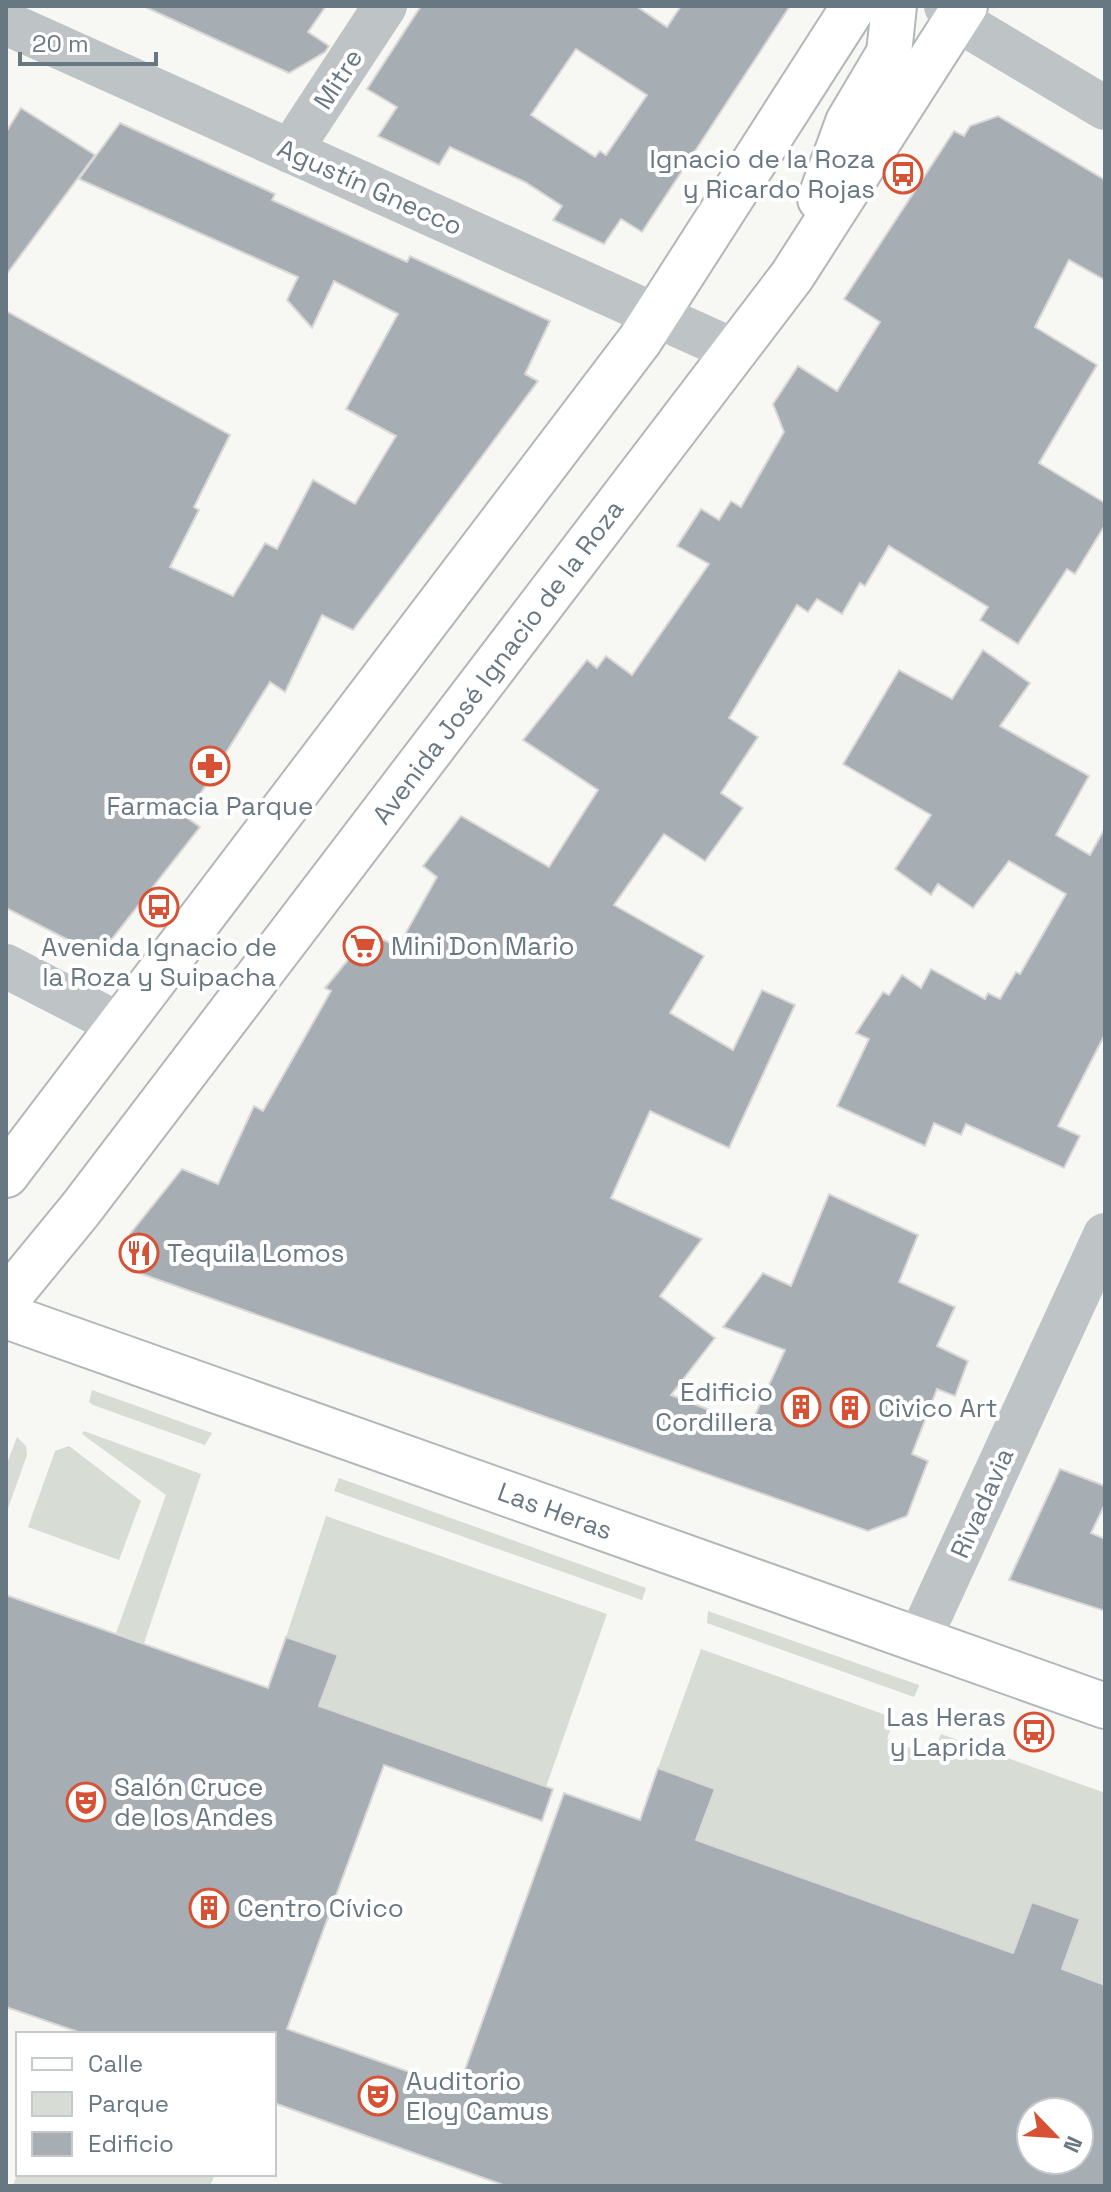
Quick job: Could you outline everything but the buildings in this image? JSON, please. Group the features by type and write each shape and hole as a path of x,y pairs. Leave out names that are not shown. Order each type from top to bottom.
{"main road":[{"path":"6,1175 655,316 854,6"},
{"path":"792,276 848,122 889,53 894,6"},
{"name":"Avenida José Ignacio de la Roza","path":"6,1300 90,1197 792,276 956,10"},
{"name":"Las Heras","path":"6,1316 1105,1706"}],"street":[{"name":"Mitre","path":"290,151 385,6"},
{"path":"956,10 1105,108"},
{"name":"Agustín Gnecco","path":"6,23 735,351"},
{"path":"6,966 120,1025"},
{"name":"Rivadavia","path":"919,1640 1105,1235"}],"green space":[{"path":"92,1390 212,1433 205,1445 93,1405 89,1402"},
{"path":"84,1431 201,1474 144,1643 116,1633 166,1495 82,1434"},
{"path":"17,1437 26,1446 27,1455 6,1514 6,1466"},
{"path":"69,1446 141,1501 119,1560 28,1527 55,1451"},
{"path":"339,1478 646,1588 642,1600 334,1491"},
{"path":"326,1516 607,1614 546,1787 319,1706 337,1655 286,1637"},
{"path":"708,1611 919,1686 914,1697 707,1623"},
{"path":"701,1649 894,1718 887,1739 932,1756 941,1734 1105,1793 1105,1985 1062,1969 1080,1919 1032,1902 1013,1953 696,1840 715,1789 658,1768"},
{"path":"17,2176 214,2176 210,2186 13,2186"}],"place":[{"name":"Ignacio de la Roza y Ricardo Rojas","path":"903,174"},
{"name":"Farmacia Parque","path":"210,766"},
{"name":"Avenida Ignacio de la Roza y Suipacha","path":"159,907"},
{"name":"Mini Don Mario","path":"363,946"},
{"name":"Tequila Lomos","path":"139,1253"},
{"name":"Edificio Cordillera","path":"801,1407"},
{"name":"Civico Art","path":"850,1408"},
{"name":"Las Heras y Laprida","path":"1034,1732"},
{"name":"Salón Cruce de los Andes","path":"86,1802"},
{"name":"Centro Cívico","path":"209,1908"},
{"name":"Auditorio Eloy Camus","path":"378,2096"}]}
